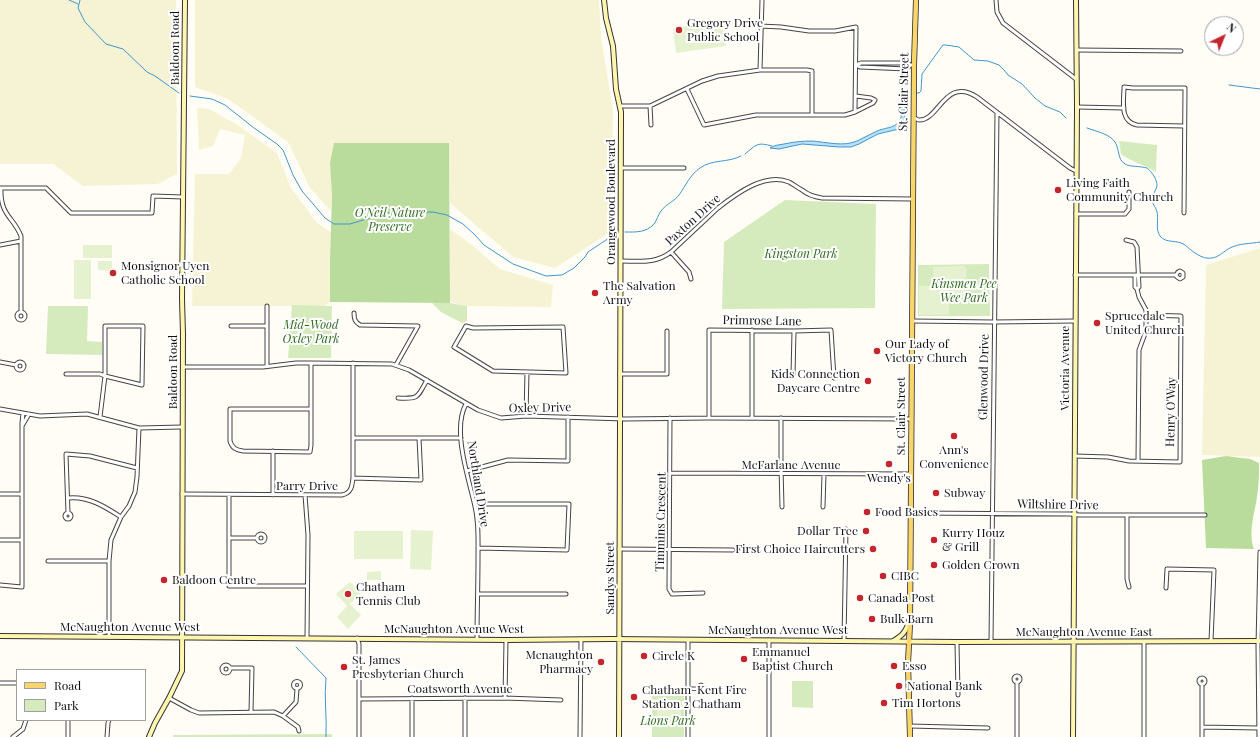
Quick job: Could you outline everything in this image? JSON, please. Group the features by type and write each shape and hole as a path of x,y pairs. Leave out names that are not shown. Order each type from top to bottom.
{"main road":[{"name":"St. Clair Street","path":"910,737 909,641 914,118 912,65 916,0"}],"street":[{"name":"Baldoon Road","path":"149,737 154,723 170,698 182,671 182,299 185,0"},
{"name":"Orangewood Boulevard","path":"604,0 606,18 613,46 616,89 620,106 620,418"},
{"path":"760,70 760,26 762,0"},
{"path":"996,0 997,12 1003,23 1076,79"},
{"name":"Victoria Avenue","path":"1073,737 1077,107 1076,0"},
{"path":"760,26 781,27 807,31 835,31 856,27 855,112"},
{"path":"1077,50 1181,50"},
{"path":"862,63 908,63 912,65 908,69 860,67 856,65 862,63"},
{"path":"620,106 650,106 710,78 760,70 812,71 812,115"},
{"path":"1184,126 1134,125 1127,120 1124,115 1124,87 1185,88 1184,213"},
{"path":"687,89 704,125 756,115 845,115 873,103 875,100 856,96"},
{"path":"914,118 920,120 927,118 953,93 961,91 973,94 1076,171"},
{"path":"650,106 651,125"},
{"path":"1077,107 1124,108"},
{"name":"Glenwood Drive","path":"991,642 997,112"},
{"path":"621,168 684,168"},
{"name":"Paxton Drive","path":"621,261 646,262 664,257 672,252 726,202 752,186 769,180 778,179 788,182 812,196 822,198 913,199"},
{"path":"21,312 21,241 19,231 5,213 2,206 0,195 1,188 46,188 71,213 152,213 153,196 183,197"},
{"path":"1076,214 1124,214 1129,209 1129,192"},
{"path":"1126,240 1131,240 1136,244 1139,278 1139,287 1137,289 1139,297 1146,310 1146,331 1139,350 1138,461"},
{"path":"0,245 21,241"},
{"path":"672,252 689,272 691,279"},
{"path":"1075,275 1176,275"},
{"path":"267,306 267,366"},
{"path":"354,312 354,320 360,325 418,326 396,365"},
{"name":"Henry O'Way","path":"1075,456 1108,457 1138,461 1180,462 1181,316 1146,315"},
{"path":"912,321 1075,321"},
{"path":"66,374 100,374 105,376 142,385 143,326 105,326 105,376 100,417"},
{"path":"231,326 266,326"},
{"path":"466,326 473,328 563,328 566,373 527,372 493,371 454,347 466,326"},
{"name":"Primrose Lane","path":"709,418 709,330 831,330 834,378"},
{"path":"752,330 752,418"},
{"path":"620,374 667,374 667,331"},
{"path":"793,375 794,331"},
{"path":"0,362 16,365"},
{"path":"311,362 311,409 310,452 243,451 235,449 231,445 230,409 311,409"},
{"name":"Oxley Drive","path":"183,367 263,367 311,362 396,365 427,380 466,404 489,415 501,418 526,416 620,418 911,418"},
{"name":"Parry Drive","path":"182,494 344,494 351,489 353,478 353,363"},
{"path":"526,416 527,372"},
{"path":"398,398 411,399 418,396 427,380"},
{"name":"Northland Drive","path":"466,404 462,412 461,438 462,454 475,504 477,518 477,639"},
{"path":"0,409 40,416 87,414 139,428 182,427"},
{"path":"0,585 22,586 23,413"},
{"path":"22,426 29,414"},
{"path":"467,471 508,460 568,461 568,417"},
{"name":"Sandys Street","path":"619,737 620,418"},
{"name":"Timmins Crescent","path":"670,418 671,473 669,589 672,594 703,593"},
{"path":"781,418 782,507"},
{"path":"109,637 109,562 111,540 121,517 129,506 135,492 139,428"},
{"path":"353,438 461,438"},
{"path":"353,478 421,480 419,438"},
{"path":"273,451 273,495"},
{"path":"68,513 66,454 90,456 137,468"},
{"name":"McFarlane Avenue","path":"671,473 911,474"},
{"path":"823,507 824,474"},
{"path":"0,494 22,494"},
{"path":"229,495 229,586 307,586"},
{"path":"305,495 308,535 307,638"},
{"path":"68,498 78,497 90,501 101,505 121,517"},
{"path":"475,504 569,504 568,550 478,548"},
{"name":"Wiltshire Drive","path":"910,513 1205,515"},
{"path":"1127,515 1127,579 1129,587"},
{"path":"844,641 846,529"},
{"path":"229,538 257,538"},
{"path":"0,540 22,540"},
{"path":"619,549 733,550"},
{"path":"1258,737 1260,552"},
{"path":"48,561 109,562"},
{"path":"1166,588 1167,570 1214,570 1211,641"},
{"path":"478,594 566,594"},
{"path":"892,642 907,629 910,618"},
{"name":"McNaughton Avenue West","path":"0,636 506,640 620,639 909,641"},
{"path":"358,638 360,698 359,737"},
{"path":"580,737 581,639"},
{"path":"505,698 506,640"},
{"path":"688,640 688,737"},
{"path":"769,640 769,737"},
{"name":"McNaughton Avenue East","path":"909,641 1259,641"},
{"path":"957,642 958,695"},
{"path":"1144,642 1144,737"},
{"path":"230,668 252,668 251,712"},
{"path":"1017,682 1017,737"},
{"path":"0,683 16,683"},
{"path":"1202,684 1202,737"},
{"path":"283,716 296,702 297,689"},
{"path":"688,689 697,689"},
{"path":"170,698 199,713 274,712 283,716 298,727 299,731"},
{"name":"Coatsworth Avenue","path":"360,698 505,698 561,700"},
{"path":"412,698 412,737"},
{"path":"464,737 465,698"},
{"path":"13,737 23,729 26,721"},
{"path":"68,721 68,737"},
{"path":"108,737 109,721"},
{"path":"910,726 988,728"},
{"path":"1202,727 1258,728"}],"shaded area":[{"path":"0,0 176,0 177,174 158,184 83,186 53,164 0,164"},
{"path":"195,0 599,0 601,37 613,111 610,232 555,268 513,257 450,203 449,143 332,195 331,211 310,188 288,142 228,99 195,87"},
{"path":"197,108 209,109 236,124 277,153 291,188 317,223 331,232 330,302 324,306 192,306 195,174 229,174 241,158 245,135 220,129 213,146 199,150"},
{"path":"450,229 472,245 500,269 553,285 551,307 467,306 450,301"},
{"path":"1260,248 1260,457 1202,455 1206,265"}],"green space":[{"path":"722,21 726,46 676,53 673,28"},
{"path":"1119,141 1157,145 1156,172 1121,154"},
{"name":"O'Neil Nature Preserve","path":"334,143 449,143 450,303 330,302 332,195 330,163"},
{"name":"Kingston Park","path":"785,200 876,204 875,308 722,309 724,242"},
{"path":"83,245 112,245 112,258 83,258"},
{"path":"74,260 91,260 91,299 74,299"},
{"path":"98,261 112,261 112,271 98,270"},
{"name":"Kinsmen Pee Wee Park","path":"989,264 990,316 918,316 918,265"},
{"path":"964,266 967,270 964,298 949,298 949,315 919,315 919,286 934,286 933,267"},
{"path":"432,303 450,303 467,306 467,321 462,323 441,312"},
{"name":"Mid-Wood Oxley Park","path":"292,305 332,306 331,358 288,358"},
{"path":"48,306 88,306 87,341 102,342 102,355 46,354"},
{"path":"1226,456 1250,459 1259,463 1259,479 1252,526 1252,542 1254,549 1206,548 1202,460"},
{"path":"411,530 433,531 431,570 410,569"},
{"path":"354,531 403,531 403,559 354,559"},
{"path":"381,571 381,580 367,580 367,572"},
{"path":"350,582 361,593 350,604 361,615 348,629 337,617 347,606 336,594"},
{"path":"792,681 813,681 813,708 792,707"},
{"name":"Lions Park","path":"652,691 684,693 684,737 652,737"},
{"path":"657,698 669,699 677,704 681,713 681,725 657,724"},
{"path":"332,734 332,737 173,737 173,735"}],"water":[{"path":"909,92 904,108 904,124 899,129 878,134 851,147 802,144 779,149 770,148 777,145 801,141 835,144 852,143 877,131 892,127 899,122 901,118 902,98"}],"waterway":[{"path":"69,0 78,4"},
{"path":"80,0 78,8 85,22 106,44 123,49 147,72 179,93"},
{"path":"916,93 921,91 922,74 943,45 959,47 974,60 988,61 999,65 1008,75 1022,84 1045,106 1060,112 1066,118"},
{"path":"1229,85 1260,89"},
{"path":"190,96 212,99 225,105 277,144 283,150 293,175 302,191 325,218 334,224 350,224 386,213 433,212 447,215 463,224 484,245 513,264 546,276 562,275 574,268 588,252 614,235"},
{"path":"1087,128 1102,133 1113,139 1117,145 1122,162 1129,166 1147,168 1152,174 1157,186 1152,196 1152,200 1157,212 1158,230 1160,236 1165,240 1182,243 1205,258 1217,256 1234,246 1260,242"},
{"path":"745,154 760,144 772,146"},
{"path":"625,232 640,231 651,227 665,206 677,197 691,177 700,168 710,163 731,160 741,156"},
{"path":"296,647 326,678 326,737"}],"place":[{"name":"Gregory Drive Public School","path":"679,30"},
{"name":"Living Faith Community Church","path":"1058,190"},
{"name":"Monsignor Uyen Catholic School","path":"113,273"},
{"name":"The Salvation Army","path":"595,293"},
{"name":"Sprucedale United Church","path":"1097,323"},
{"name":"Our Lady of Victory Church","path":"877,351"},
{"name":"Kids Connection Daycare Centre","path":"868,381"},
{"name":"Ann's Convenience","path":"954,436"},
{"name":"Wendy's","path":"889,464"},
{"name":"Subway","path":"936,493"},
{"name":"Food Basics","path":"867,512"},
{"name":"Dollar Tree","path":"866,531"},
{"name":"Kurry Houz & Grill","path":"934,540"},
{"name":"First Choice Haircutters","path":"873,549"},
{"name":"Golden Crown","path":"934,565"},
{"name":"CIBC","path":"883,576"},
{"name":"Baldoon Centre","path":"164,580"},
{"name":"Chatham Tennis Club","path":"348,594"},
{"name":"Canada Post","path":"860,598"},
{"name":"Bulk Barn","path":"872,619"},
{"name":"Circle K","path":"644,656"},
{"name":"Emmanuel Baptist Church","path":"744,659"},
{"name":"Mcnaughton Pharmacy","path":"601,662"},
{"name":"Esso","path":"894,666"},
{"name":"St. James Presbyterian Church","path":"344,667"},
{"name":"National Bank","path":"899,686"},
{"name":"Chatham-Kent Fire Station 2 Chatham","path":"634,697"},
{"name":"Tim Hortons","path":"884,703"}]}
